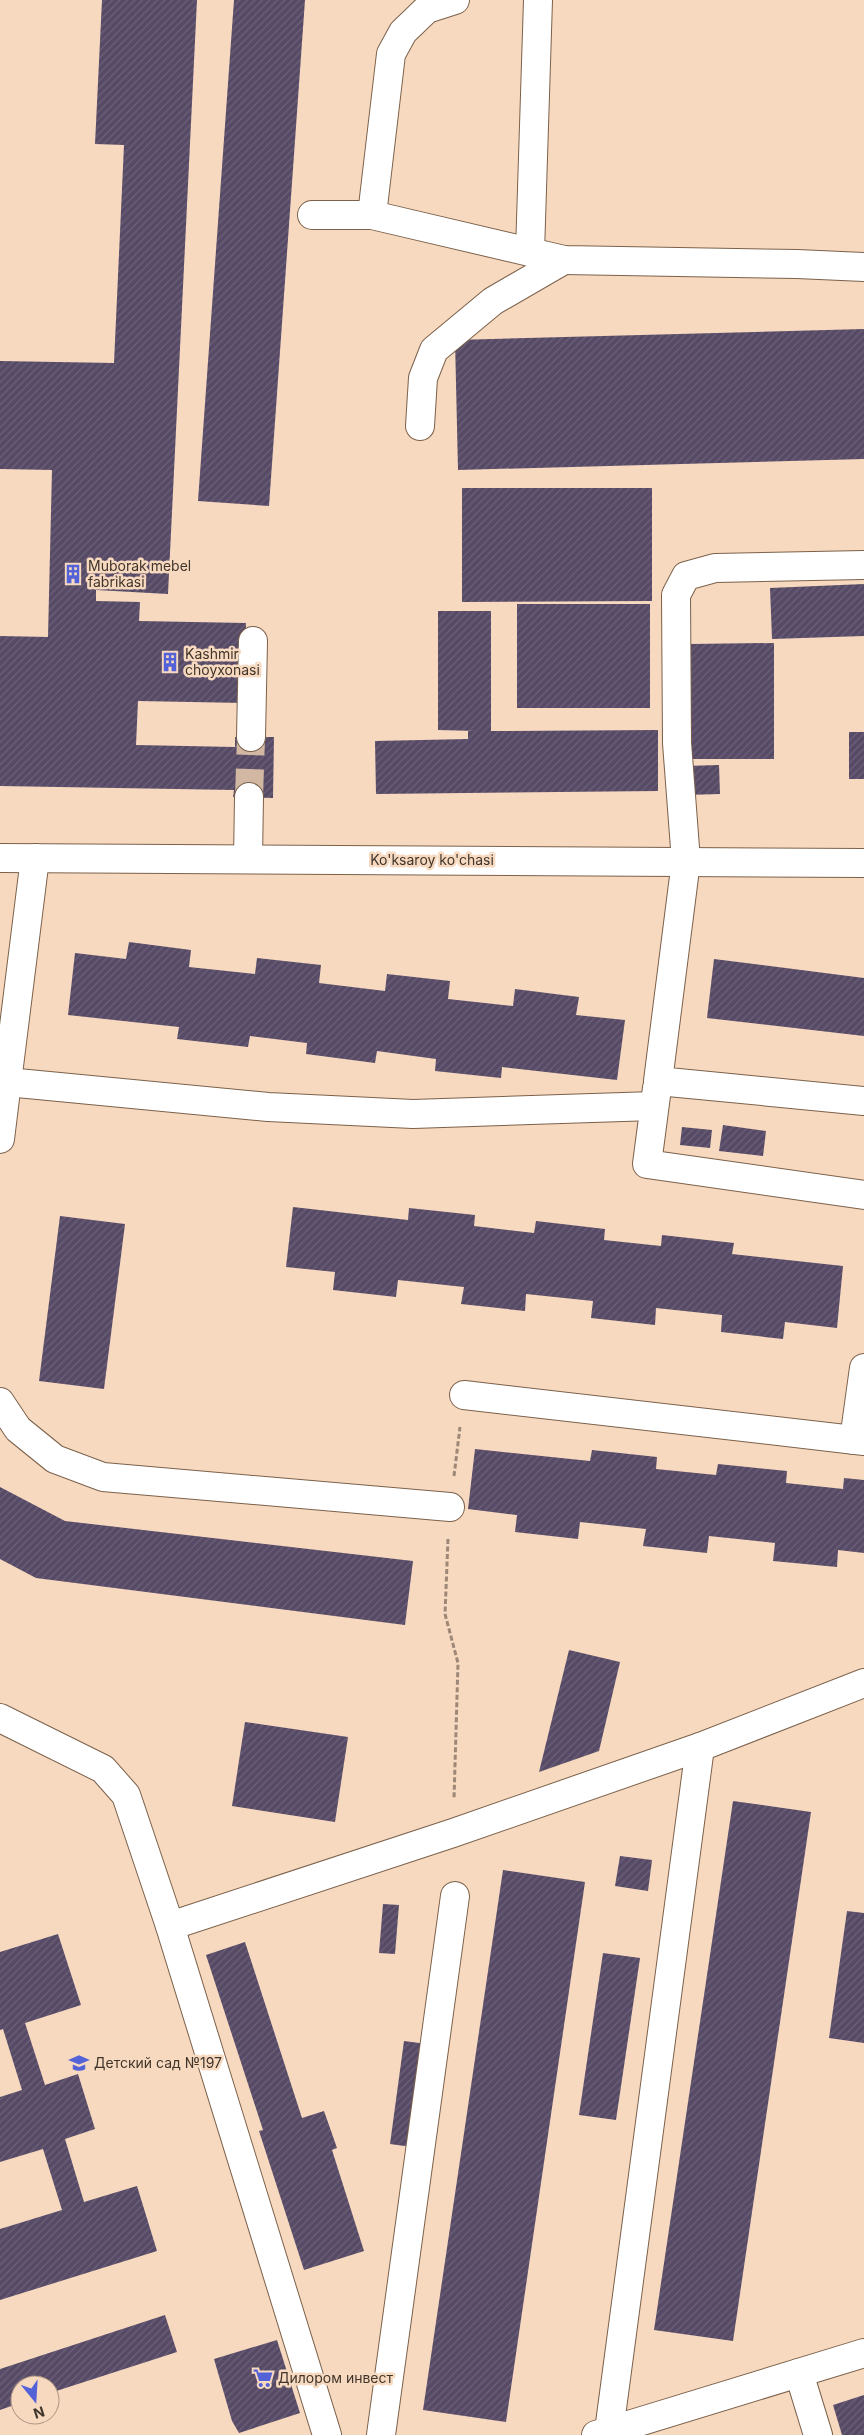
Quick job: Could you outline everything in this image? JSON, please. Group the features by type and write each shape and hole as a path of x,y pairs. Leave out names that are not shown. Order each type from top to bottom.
{"street":[{"path":"372,215 391,54 403,32 427,9 455,0"},
{"path":"530,252 538,0"},
{"path":"312,215 372,215 564,260 864,267"},
{"path":"420,426 423,378 434,350 493,301 564,260"},
{"path":"864,565 715,568 686,576 676,595 677,743 686,861 647,1164 864,1195"},
{"path":"251,737 253,641"},
{"path":"248,859 249,797"},
{"name":"Ko'ksaroy ko'chasi","path":"0,858 864,863"},
{"path":"0,1139 35,858"},
{"path":"7,1082 268,1107 413,1114 656,1094 864,1101"},
{"path":"464,1395 859,1441 864,1368"},
{"path":"0,1402 18,1430 55,1459 103,1477 450,1507"},
{"path":"170,1926 453,1834 700,1747 864,1683"},
{"path":"0,1718 103,1769 126,1795 170,1926 327,2435"},
{"path":"700,1747 603,2433 864,2352"},
{"path":"381,2435 455,1896"},
{"path":"799,2373 818,2435"}],"path":[{"path":"453,1834 458,1663 445,1614 450,1507 464,1395"}],"building":[{"path":"102,0 197,0 168,594 96,590 96,601 140,602 139,621 246,623 244,703 138,701 136,745 235,747 235,737 274,737 273,798 233,797 234,790 0,786 0,636 48,637 52,470 0,469 0,361 114,363 124,145 95,144"},
{"path":"234,0 305,0 269,506 198,501"},
{"path":"864,329 864,459 458,470 455,340"},
{"path":"462,488 652,488 652,601 462,602"},
{"path":"864,584 864,636 772,639 770,588"},
{"path":"517,604 650,604 650,708 517,708"},
{"path":"438,611 491,611 491,731 658,730 658,791 376,794 375,741 468,739 468,731 477,731 438,730"},
{"path":"774,643 774,759 689,759 689,644"},
{"path":"849,732 864,732 864,779 849,779"},
{"path":"719,765 720,794 686,795 685,766"},
{"path":"129,942 191,950 189,967 255,974 257,958 321,965 319,983 385,991 387,974 450,981 448,999 513,1006 515,989 579,997 576,1015 625,1020 617,1080 502,1067 501,1078 435,1071 436,1059 377,1051 375,1063 306,1054 307,1043 250,1036 248,1047 177,1039 179,1027 68,1015 75,953 126,959"},
{"path":"714,959 864,978 864,1036 707,1018"},
{"path":"723,1125 766,1131 763,1156 719,1151"},
{"path":"682,1127 712,1130 710,1148 680,1145"},
{"path":"293,1207 408,1220 409,1208 475,1215 474,1226 534,1233 536,1221 605,1229 604,1240 661,1246 662,1235 734,1243 732,1254 843,1266 837,1328 785,1322 783,1339 721,1332 722,1315 656,1308 655,1325 591,1318 593,1301 526,1294 525,1311 461,1304 464,1287 398,1280 396,1297 333,1290 335,1272 286,1267"},
{"path":"60,1216 125,1224 104,1389 39,1381"},
{"path":"475,1449 590,1461 592,1450 657,1457 656,1469 716,1475 718,1464 787,1471 786,1483 843,1489 844,1478 864,1480 864,1553 838,1550 837,1567 773,1561 775,1543 709,1536 707,1553 643,1546 646,1529 580,1522 578,1539 515,1532 517,1515 468,1509"},
{"path":"0,1487 65,1521 413,1561 405,1625 36,1578 0,1559"},
{"path":"569,1650 620,1662 599,1751 539,1772"},
{"path":"245,1722 348,1737 335,1822 232,1806"},
{"path":"733,1801 811,1812 733,2341 654,2330"},
{"path":"620,1856 652,1860 648,1891 615,1886"},
{"path":"503,1870 585,1882 506,2422 423,2410"},
{"path":"383,1904 399,1905 395,1954 379,1953"},
{"path":"847,1911 864,1913 864,2043 829,2038"},
{"path":"58,1934 81,2005 25,2023 45,2085 78,2074 95,2129 65,2139 84,2202 137,2186 157,2251 0,2300 0,2229 62,2210 43,2149 0,2162 0,2097 22,2090 3,2029 0,2030 0,1952"},
{"path":"245,1942 302,2118 324,2111 337,2148 332,2150 364,2251 304,2270 259,2131 263,2130 206,1955"},
{"path":"603,1953 640,1958 616,2120 579,2115"},
{"path":"404,2041 427,2044 412,2147 390,2144"},
{"path":"165,2315 177,2352 60,2390 60,2375 10,2375 10,2406 0,2410 0,2369"},
{"path":"277,2340 300,2413 239,2433 232,2421 214,2359"},
{"path":"864,2395 864,2435 842,2435 833,2405"}],"tunnel":[{"path":"249,797 251,737"}],"place":[{"name":"Muborak mebel fabrikasi","path":"73,574"},
{"name":"Kashmir choyxonasi","path":"170,662"},
{"name":"Детский сад №197","path":"79,2063"},
{"name":"Дилором инвест","path":"263,2378"}]}
